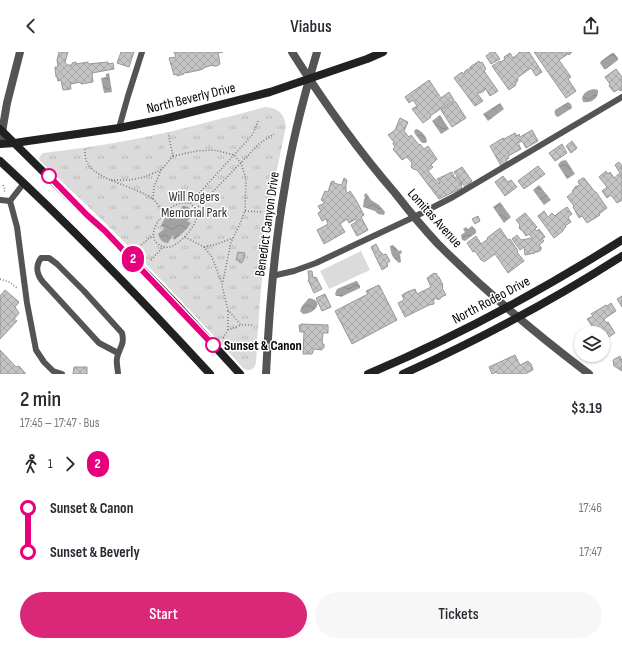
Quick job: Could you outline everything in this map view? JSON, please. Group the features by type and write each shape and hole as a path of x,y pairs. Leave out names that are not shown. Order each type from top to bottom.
{"street":[{"path":"0,144 1,130 20,52"},
{"name":"Lomitas Avenue","path":"292,52 309,79 367,160 437,243 506,308 589,374"},
{"name":"Benedict Canyon Drive","path":"266,374 272,276 285,186 294,140 317,52"},
{"name":"North Beverly Drive","path":"0,144 119,128 164,119 270,92 367,59 383,52"},
{"path":"1,130 105,231 176,304 240,374"},
{"path":"0,160 95,252 210,374"},
{"name":"North Rodeo Drive","path":"368,374 432,345 506,308 622,240"},
{"name":"North Rodeo Drive","path":"403,374 518,318 622,256"}],"lane":[{"path":"119,128 142,52"},
{"path":"272,276 294,271 316,263 454,197 622,97"},
{"path":"10,201 24,183"},
{"path":"0,200 10,201"},
{"path":"10,201 17,227 26,294 36,350 44,362 53,371 62,374"},
{"path":"118,353 99,343 43,282 37,271 38,261 41,258 49,258 57,264 122,333 123,341 118,353 117,362 118,374"}],"path":[{"path":"139,247 153,234 156,224 165,213 176,204 190,203 253,134 258,121"},
{"path":"168,134 173,156"},
{"path":"196,209 260,143 274,134"},
{"path":"85,149 87,163 92,170 109,180 136,190 153,199 165,213"},
{"path":"153,199 154,187 161,170 173,156 197,151 214,150 234,155 241,163 246,179 245,211 231,242 222,286"},
{"path":"109,180 130,180 144,177 161,170"},
{"path":"3,185 5,190"},
{"path":"153,234 156,242 163,247 171,248 178,243 185,237 193,226 197,217 196,209 190,203"},
{"path":"245,211 263,212"},
{"path":"185,237 204,247 212,257 228,310 228,330 223,338"},
{"path":"204,247 233,238"},
{"path":"151,260 163,247"},
{"path":"0,279 9,282 26,294"},
{"path":"228,310 241,324"},
{"path":"228,330 241,324 252,325"}],"green space":[{"name":"Will Rogers Memorial Park","path":"265,107 280,112 284,118 286,126 273,189 267,232 260,298 256,363 253,369 249,370 243,368 141,259 104,221 40,161 39,158 43,153 108,144 157,135"},
{"path":"361,251 370,270 329,289 320,271"}],"water":[{"path":"614,53 618,60 604,69 600,63 601,61"},
{"path":"109,73 112,92 104,93 101,78 106,77 106,74"},
{"path":"594,89 598,90 596,98 589,102 583,102 582,98 584,94"},
{"path":"568,102 571,104 572,108 558,117 556,116 555,110"},
{"path":"500,103 504,109 488,121 483,114"},
{"path":"440,115 449,129 441,134 432,121"},
{"path":"416,129 424,135 427,141 426,143 422,143 415,134 414,131"},
{"path":"566,160 575,174 567,179 558,165 561,161"},
{"path":"539,185 551,200 544,205 533,190"},
{"path":"366,193 371,200 379,205 385,212 384,215 378,214 375,211 363,207 365,198 364,195"},
{"path":"500,202 511,217 504,223 493,207"},
{"path":"183,206 188,207 194,213 194,216 187,221 191,223 174,240 173,235 168,243 164,242 160,239 158,234 165,228 161,226 162,223 171,213 175,210 178,212"},
{"path":"472,226 476,230 476,233 465,241 462,240 461,235 465,232 463,229 466,227 468,229"},
{"path":"393,245 399,251 401,250 402,253 400,254 401,262 399,263 391,254 390,246"},
{"path":"356,281 360,288 341,297 336,296 335,294 337,289"},
{"path":"309,298 317,302 316,307 311,312 303,314 300,311 302,306"}],"building":[{"path":"59,52 68,52 65,62 67,65 72,65 72,63 76,62 76,64 88,62 88,64 108,62 108,64 113,63 114,69 92,73 93,82 71,84 70,82 71,89 63,90 61,80 58,81 56,77 55,67 58,67 57,60"},
{"path":"121,52 134,52 129,67 117,63"},
{"path":"174,52 223,52 218,53 219,65 213,65 200,70 186,72 177,76 177,74 174,75 169,58 176,57"},
{"path":"491,52 495,52 500,59 491,64 486,56"},
{"path":"519,52 529,52 542,72 536,76 531,68 517,78 518,80 515,83 516,85 509,90 492,66 500,61 501,62 505,59 504,57 510,53 513,58"},
{"path":"534,52 572,52 559,60 571,77 568,79 576,91 566,98"},
{"path":"479,61 480,63 482,62 486,69 484,71 498,91 490,96 485,88 484,91 477,93 483,101 475,106 454,78 462,72 464,74 465,71 471,69 470,67"},
{"path":"616,69 622,77 622,90 620,91 619,89 614,92 609,86 610,84 605,77"},
{"path":"429,80 441,98 449,92 454,100 430,116 431,117 423,123 412,109 417,106 413,100 409,103 405,97"},
{"path":"455,101 466,118 452,127 441,110"},
{"path":"400,118 408,122 404,131 409,137 411,135 424,149 428,146 437,159 431,165 433,167 428,171 439,184 440,183 437,179 452,172 455,178 458,176 462,188 439,199 417,170 411,167 412,163 407,157 402,160 393,149 395,147 393,144 394,142 388,135 395,130"},
{"path":"532,130 538,141 526,148 522,141 518,143 521,149 508,156 509,158 506,160 507,162 501,166 490,146 515,133 517,136 519,134 520,137"},
{"path":"572,141 577,148 571,153 566,146"},
{"path":"562,144 567,153 555,161 549,153"},
{"path":"619,162 622,166 622,200 617,203 611,195 607,198 602,191 607,187 599,177 606,171 608,174 610,172 614,178 620,173 615,165"},
{"path":"538,166 545,174 524,189 518,181"},
{"path":"462,167 472,181 465,187 454,172"},
{"path":"503,176 508,182 511,180 517,187 505,196 495,182"},
{"path":"344,178 347,180 346,191 348,193 350,191 356,200 364,215 361,217 368,230 357,236 351,225 357,221 356,219 349,223 347,219 340,224 345,232 324,244 317,230 328,224 326,219 322,221 318,213 321,211 318,206 325,203 321,200 325,191 328,192 331,182 334,181 334,183 341,185"},
{"path":"583,178 596,192 607,208 599,214 600,215 587,223 582,216 579,218 573,207 574,206 567,197 573,192 572,191 575,187 580,185 578,181"},
{"path":"567,207 572,214 568,217 571,222 554,238 538,216 544,211 548,217 552,213 555,216"},
{"path":"525,213 537,227 535,229 537,231 539,229 545,237 542,239 544,241 539,245 541,250 525,255 524,247 520,250 512,239 517,235 521,240 532,238 529,234 526,236 519,228 520,225 516,220"},
{"path":"478,216 480,221 475,224 472,219"},
{"path":"500,228 508,240 510,239 524,261 508,273 495,254 484,262 475,251 473,252 467,243 476,236 481,244"},
{"path":"376,244 380,252 383,255 386,254 390,261 387,263 388,266 382,270 371,247"},
{"path":"238,252 245,253 242,263 236,260"},
{"path":"308,271 312,271 313,278 316,277 322,289 314,293 308,280"},
{"path":"436,273 439,277 446,295 438,300 437,298 433,300 434,304 405,317 398,303 404,300 402,295 415,289 417,294 431,287 427,278"},
{"path":"379,285 397,320 352,344 335,311 368,294 366,291"},
{"path":"5,290 19,302 15,307 19,313 14,319 17,321 0,339 0,296"},
{"path":"325,294 331,307 322,311 316,298"},
{"path":"622,296 622,307 617,299"},
{"path":"611,303 616,311 604,319 606,323 608,322 615,333 610,336 610,326 592,326 587,319 593,316 591,314 606,305 607,306"},
{"path":"299,325 328,325 328,333 323,333 322,344 324,344 324,348 322,348 322,350 314,349 312,354 303,354 304,332 300,332"},
{"path":"0,350 16,367 19,366 26,374 0,374"},
{"path":"515,355 520,365 528,361 533,370 525,374 498,374 497,372 492,374 489,367"},
{"path":"620,356 622,359 622,371 614,366 613,360"},
{"path":"74,367 87,367 87,374 73,374"}],"bus line":[{"name":"2","path":"49,176 176,304 213,345"}],"place":[{"name":"Sunset & Canon","path":"213,345"}]}
